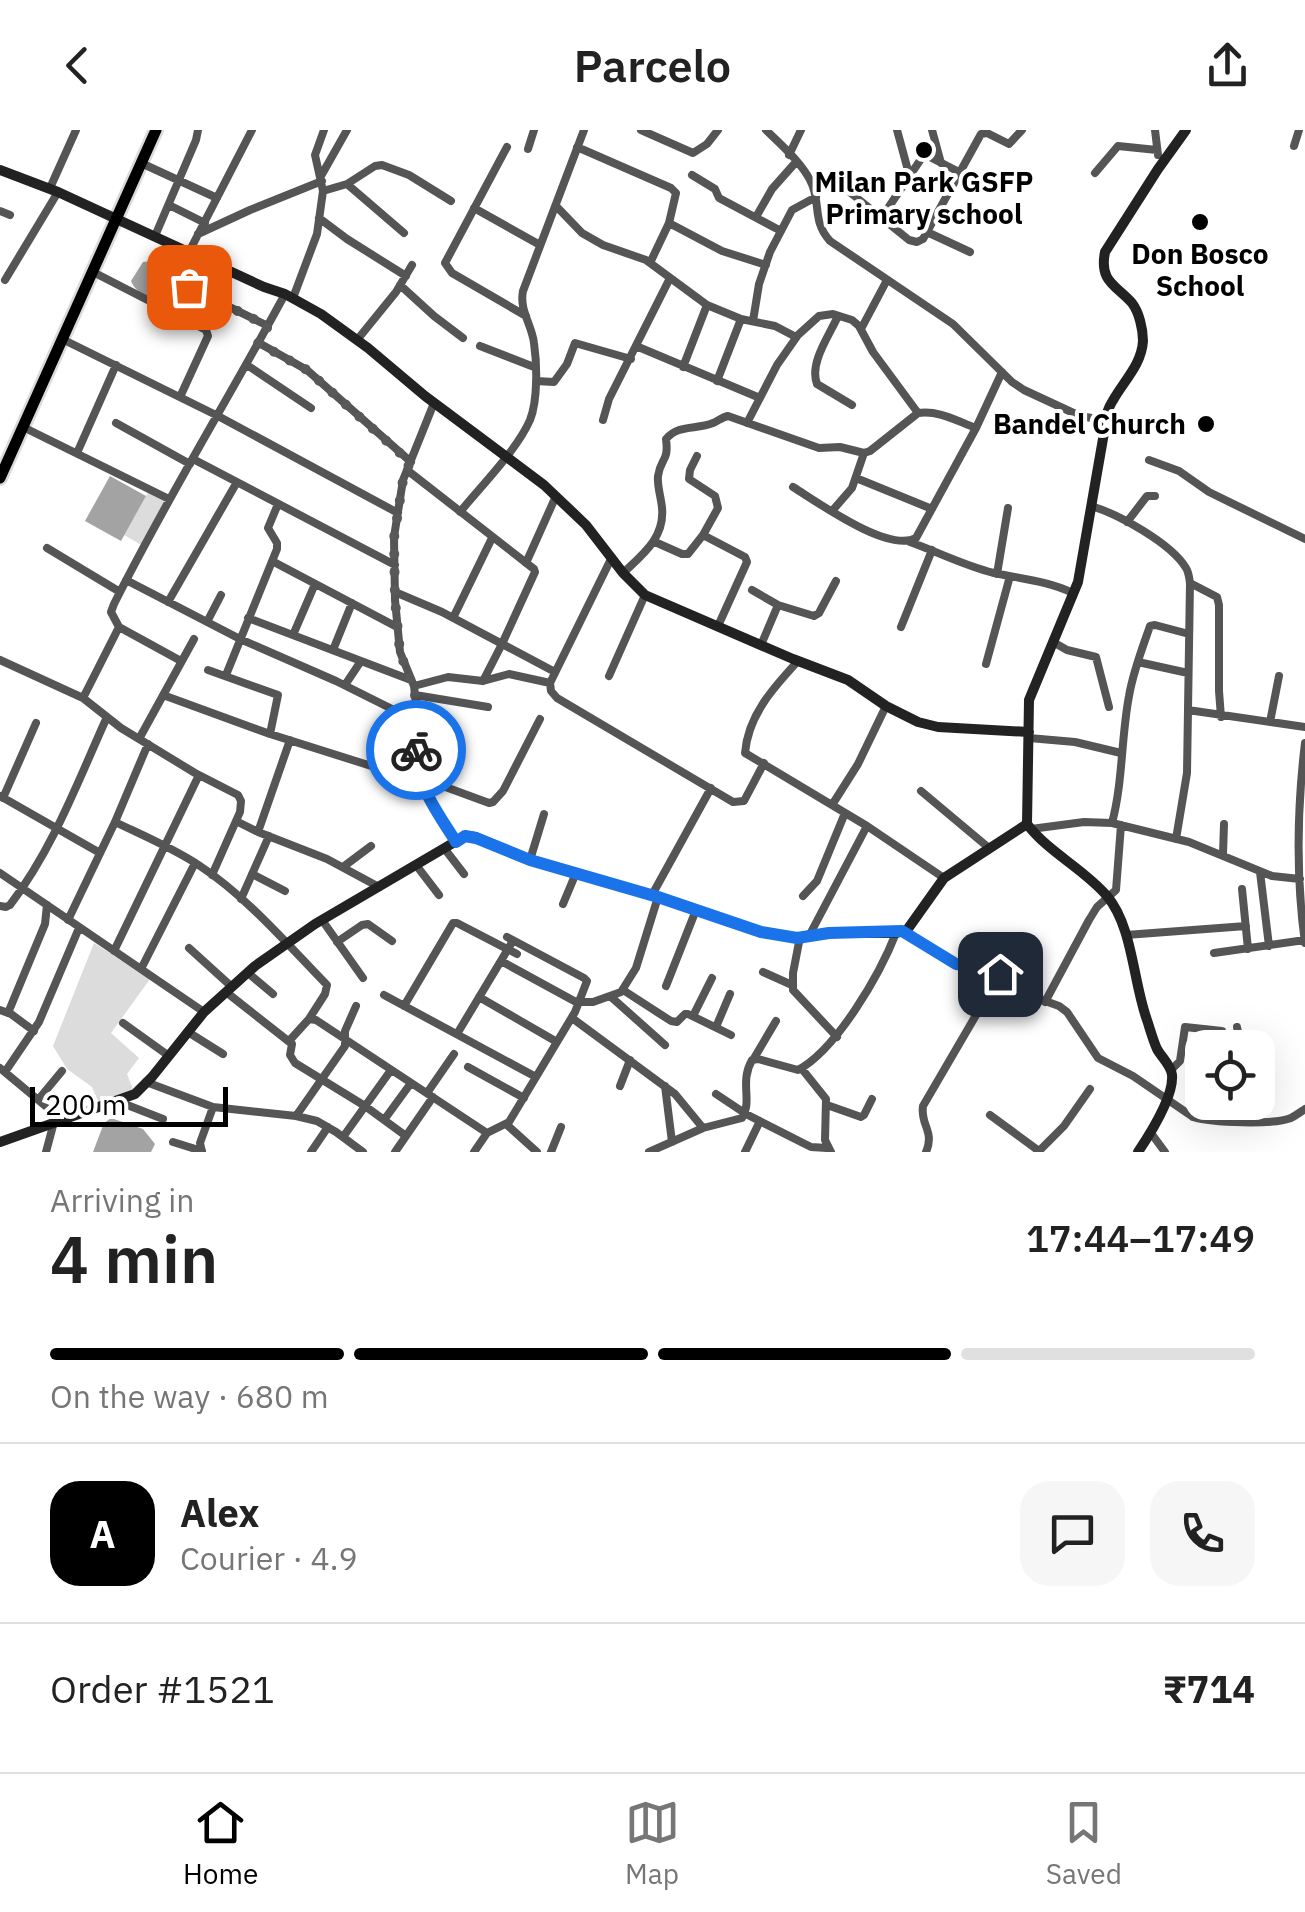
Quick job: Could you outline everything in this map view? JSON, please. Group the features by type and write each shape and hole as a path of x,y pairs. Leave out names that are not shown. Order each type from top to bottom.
{"main road":[{"path":"0,478 156,130"}],"street":[{"path":"5,280 54,190 76,130"},
{"path":"155,236 198,130"},
{"path":"189,252 252,130"},
{"path":"181,661 119,627 111,612 191,461 289,296 317,234 322,183 314,155 324,130"},
{"path":"322,183 347,130"},
{"path":"528,149 534,130"},
{"path":"460,512 506,456 529,422 535,404 535,346 522,306 522,291 584,130"},
{"path":"642,130 693,153 718,130"},
{"path":"766,130 812,183 818,221 830,240 953,324 1012,382 1080,416 1104,420"},
{"path":"756,218 793,158 801,130"},
{"path":"897,130 909,176"},
{"path":"932,130 941,163"},
{"path":"812,183 831,177 914,242 923,239 984,132 1010,144 1022,130"},
{"path":"1154,130 1158,158 1163,162"},
{"path":"1138,1152 1166,1099 1171,1070 1158,1050 1142,1006 1126,935 1108,896 1029,826 1030,700 1078,582 1107,408 1135,363 1142,341 1136,310 1114,288 1104,271 1105,252 1186,130"},
{"path":"1294,146 1299,130"},
{"path":"1094,174 1118,146 1157,150"},
{"path":"507,147 445,263 447,268 526,316"},
{"path":"577,147 671,188 676,197 669,224 650,263"},
{"path":"882,218 923,156 961,173"},
{"path":"141,164 218,198"},
{"path":"198,234 322,183 347,184 382,165 409,175 451,201"},
{"path":"0,170 117,218 321,314 556,496 586,525 622,574 646,595 848,680 918,722 1029,735 1121,752"},
{"path":"692,176 715,189 718,198 782,230"},
{"path":"347,184 404,233"},
{"path":"753,322 759,284 792,210 816,198"},
{"path":"169,204 204,222"},
{"path":"556,206 582,233 650,263 708,305 741,319 775,326 796,337"},
{"path":"474,208 540,245"},
{"path":"0,211 10,216"},
{"path":"320,218 406,276"},
{"path":"669,224 722,251 766,264"},
{"path":"927,232 970,252"},
{"path":"357,340 412,265"},
{"path":"92,272 206,330 208,336 180,397"},
{"path":"603,420 670,278"},
{"path":"861,330 888,280"},
{"path":"400,285 463,338"},
{"path":"189,287 268,326"},
{"path":"195,323 208,296"},
{"path":"682,367 708,305"},
{"path":"747,423 777,364 796,337 819,316 852,320 918,414"},
{"path":"838,316 814,373 817,384 852,405"},
{"path":"717,381 741,319"},
{"path":"62,339 218,416 398,513"},
{"path":"258,343 307,370 460,512 534,568 534,578 483,680"},
{"path":"536,381 554,382 567,364 574,344 631,359"},
{"path":"480,346 534,367"},
{"path":"636,346 760,398"},
{"path":"247,365 311,408"},
{"path":"77,453 116,366"},
{"path":"910,542 916,538 976,428 1002,372"},
{"path":"434,403 403,480 394,538 395,592 400,652 413,687 416,761 426,792 456,842"},
{"path":"622,574 654,542 662,517 658,488 659,472 667,458 666,439 682,428 710,424 728,416 819,448 840,447 864,454 918,414 936,413 976,428"},
{"path":"116,422 394,565"},
{"path":"23,427 170,499"},
{"path":"832,511 852,488 864,454"},
{"path":"654,542 688,554 718,508 715,496 689,480 697,456"},
{"path":"1149,460 1179,471 1209,492 1305,539"},
{"path":"856,478 932,508"},
{"path":"168,602 237,482"},
{"path":"793,487 853,524 895,541 910,542 997,574 1041,581 1074,593"},
{"path":"526,562 556,496"},
{"path":"1127,522 1140,502 1154,496"},
{"path":"226,674 272,561 277,544 268,528 278,504"},
{"path":"1091,506 1111,512 1171,552 1185,566 1190,583 1188,773 1176,838"},
{"path":"997,574 1008,508"},
{"path":"703,536 747,562 718,626"},
{"path":"454,618 492,538"},
{"path":"47,548 120,592"},
{"path":"901,627 932,550"},
{"path":"611,558 554,672 551,692 734,802 744,801 764,763"},
{"path":"272,561 398,627"},
{"path":"986,664 1010,576"},
{"path":"126,580 240,639 416,720"},
{"path":"752,590 778,605 814,616 836,581"},
{"path":"1190,583 1216,597 1219,605 1221,717"},
{"path":"293,635 316,584"},
{"path":"395,592 454,618 554,672"},
{"path":"207,622 221,595"},
{"path":"608,676 646,595"},
{"path":"332,650 352,603"},
{"path":"761,645 778,605"},
{"path":"248,618 360,661 413,687 488,707"},
{"path":"1044,1002 1090,920 1118,883 1121,752 1127,708 1150,626 1189,634"},
{"path":"83,698 119,627"},
{"path":"68,920 115,822 163,694 194,639"},
{"path":"1053,642 1096,657 1109,706 1127,708"},
{"path":"0,660 83,698 143,741 238,794 242,801 236,821 212,875"},
{"path":"345,685 360,661"},
{"path":"798,661 771,691 755,717 745,752 944,878"},
{"path":"1138,662 1188,673"},
{"path":"208,670 278,694 270,734"},
{"path":"413,687 448,677 483,680 509,674 550,683"},
{"path":"1270,722 1279,676"},
{"path":"163,694 270,734 422,778 483,802 493,802 502,791 540,719"},
{"path":"832,805 858,764 886,706"},
{"path":"1188,710 1305,728"},
{"path":"0,906 10,905 24,888 57,828 107,718"},
{"path":"36,723 1,797 100,853"},
{"path":"258,832 290,740"},
{"path":"1214,954 1305,942 1300,785 1305,743"},
{"path":"114,951 199,775"},
{"path":"501,961 580,1003 623,990 636,968 655,896 711,788"},
{"path":"920,791 988,848"},
{"path":"803,896 816,881 845,813"},
{"path":"530,860 544,814"},
{"path":"236,821 379,886"},
{"path":"115,822 212,875 326,985 325,994 289,1041"},
{"path":"0,1142 134,1094 204,1012 248,973 322,920 465,836 761,932 805,937 906,930 944,878 1029,826 1117,824 1176,838 1272,876 1300,879"},
{"path":"1223,854 1224,824"},
{"path":"837,1037 792,985 805,937 866,826"},
{"path":"241,900 269,836"},
{"path":"343,867 371,846"},
{"path":"444,848 464,874"},
{"path":"141,969 194,863"},
{"path":"416,865 439,896"},
{"path":"563,904 576,872"},
{"path":"1260,872 1268,946"},
{"path":"0,873 204,1012"},
{"path":"252,874 284,891"},
{"path":"1242,889 1248,949"},
{"path":"34,1030 4,1012 45,924 47,905"},
{"path":"666,986 696,910"},
{"path":"322,920 363,978"},
{"path":"404,1006 457,923 587,982 572,1018 524,1098 506,1124 488,1133 474,1152"},
{"path":"337,942 362,924 392,941"},
{"path":"1126,935 1246,926"},
{"path":"57,1121 2,1070 34,1030 79,928"},
{"path":"899,932 956,964 1000,974 1020,992 1066,1012 1098,1058 1133,1076 1185,1112"},
{"path":"802,1069 837,1037 899,932"},
{"path":"457,1034 511,945"},
{"path":"189,948 289,1041 293,1048 291,1059 406,1136"},
{"path":"763,972 792,985"},
{"path":"248,973 273,994"},
{"path":"930,1150 923,1106 1000,974"},
{"path":"693,1016 712,978"},
{"path":"623,990 670,1021 677,1022 686,1014 731,1035"},
{"path":"716,1028 730,994"},
{"path":"384,995 536,1077"},
{"path":"610,996 665,1045"},
{"path":"479,997 557,1042"},
{"path":"296,1116 342,1052 345,1031 356,1006"},
{"path":"572,1018 665,1086 704,1128"},
{"path":"308,1019 316,1020 488,1133"},
{"path":"746,1114 746,1075 776,1020"},
{"path":"123,1024 169,1056"},
{"path":"1171,1070 1180,1061 1185,1027 1213,1030"},
{"path":"188,1032 223,1054"},
{"path":"394,1152 454,1054"},
{"path":"716,1094 760,1121 811,1146 829,1150 824,1134 826,1099 802,1069 758,1058 752,1060"},
{"path":"620,1086 630,1060"},
{"path":"468,1067 524,1098"},
{"path":"343,1137 390,1070"},
{"path":"38,1100 62,1071"},
{"path":"146,1082 213,1107 316,1121 363,1152"},
{"path":"384,1120 411,1083"},
{"path":"665,1086 672,1142"},
{"path":"990,1115 1039,1151 1064,1126 1090,1089"},
{"path":"827,1105 860,1117 872,1099"},
{"path":"117,1100 163,1119"},
{"path":"202,1152 200,1144 213,1107"},
{"path":"1202,1120 1285,1120 1305,1109"},
{"path":"648,1152 704,1128 737,1121 746,1114"},
{"path":"46,1152 57,1121"},
{"path":"745,1152 760,1121"},
{"path":"506,1124 537,1152"},
{"path":"310,1152 328,1127"},
{"path":"551,1152 561,1128"},
{"path":"1151,1133 1165,1152"},
{"path":"173,1142 202,1152"}],"shaded area":[{"path":"156,252 188,267 170,307 142,294 131,281 143,262 151,261"},
{"path":"110,476 146,496 121,541 85,521"},
{"path":"151,487 170,498 143,546 124,535"},
{"path":"94,943 150,979 111,1033 139,1058 127,1074 135,1094 100,1106 92,1087 67,1069 53,1046"},
{"path":"111,1118 143,1129 155,1144 151,1152 93,1152 104,1123"}],"way so far":[{"path":"189,287 268,326 258,343 307,370 410,462 403,480 394,538 395,600 400,652 414,686 416,750"}],"place":[{"name":"Milan Park GSFP Primary school","path":"924,150"},
{"name":"Don Bosco School","path":"1200,222"},
{"name":"Bandel Church","path":"1206,424"}],"route":[{"path":"416,750 426,792 456,842 465,836 476,838 530,860 761,932 797,938 902,931 956,964 1000,974"}]}
